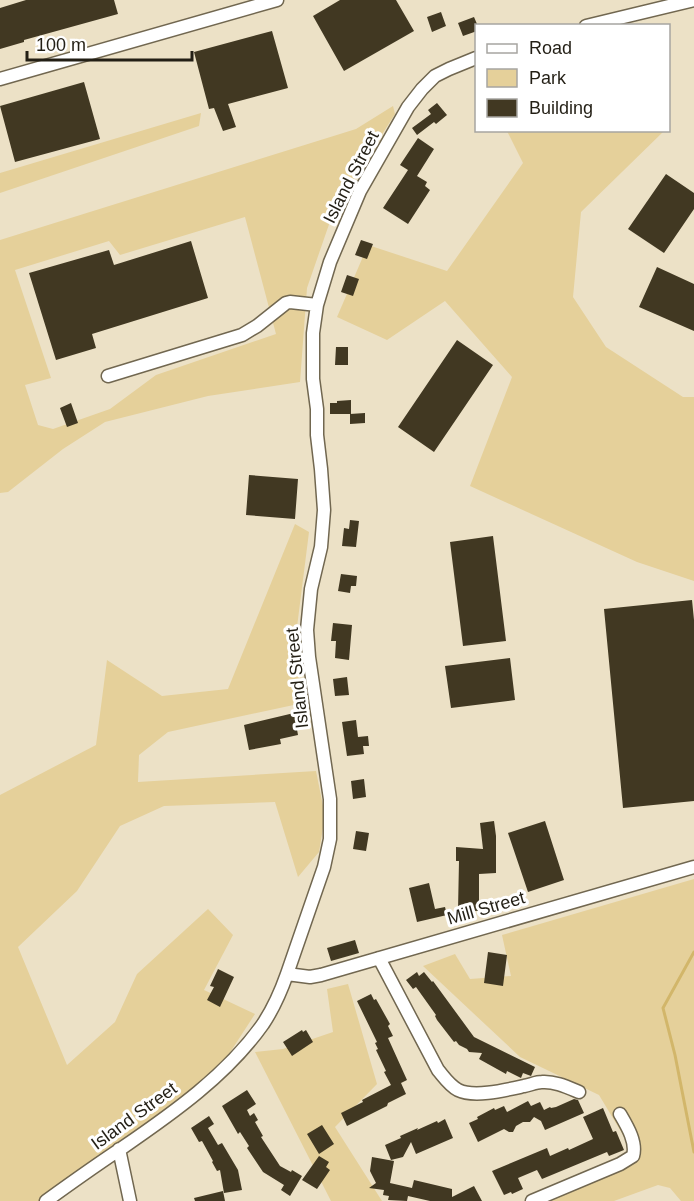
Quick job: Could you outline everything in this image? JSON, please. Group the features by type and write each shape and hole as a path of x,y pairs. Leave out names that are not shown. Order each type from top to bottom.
{"street":[{"path":"0,79 277,0"},
{"path":"594,24 694,0"},
{"name":"Island Street","path":"46,1201 160,1121 202,1088 239,1054 263,1023 288,974 324,867 330,840 330,799 307,630 311,590 321,547 324,510 313,379 313,333 317,305 330,262 360,191 408,107 435,76 475,59"},
{"path":"108,376 242,335 286,303 317,305"},
{"name":"Mill Street","path":"288,974 310,977 321,975 694,867"},
{"path":"379,958 438,1070 447,1082 458,1090 480,1093 543,1082 579,1092"},
{"path":"532,1201 620,1164 633,1156 634,1149 628,1129 620,1114"},
{"path":"119,1149 130,1201"}],"green space":[{"path":"393,106 395,114 334,210 307,288 300,382 208,396 105,422 63,449 8,492 0,493 0,240 356,129","holes":["245,217 276,334 156,375 110,409 53,429 38,425 25,385 51,378 15,270 109,241 120,255"]},
{"path":"201,113 199,126 0,193 0,173"},
{"path":"508,132 663,132 581,212 573,297 606,347 683,397 694,397 694,581 637,562 470,486 512,377 445,301 387,340 337,317 368,245 447,271 523,163"},
{"path":"295,524 309,532 297,627 303,703 168,732 139,755 138,782 316,771 325,816 319,852 298,877 275,802 164,806 120,826 77,891 18,947 67,1065 115,1022 137,974 208,909 233,935 204,990 255,1014 203,1094 41,1201 0,1201 0,795 96,745 107,660 162,696 228,689"},
{"path":"694,879 694,1201 681,1201 670,1188 658,1185 614,1201 531,1201 635,1155 599,1095 520,1057 423,966 455,954 470,979 511,976 502,935"},
{"path":"348,984 377,1084 335,1127 382,1201 331,1201 255,1052 283,1049 333,1032 327,989"}],"building":[{"path":"26,0 114,0 118,14 24,40 24,42 0,49 0,8"},
{"path":"340,0 396,0 414,31 344,71 313,16"},
{"path":"441,12 446,26 432,32 427,17"},
{"path":"474,17 477,24 475,24 475,32 463,36 458,23"},
{"path":"272,31 288,88 228,104 236,127 223,131 214,108 209,109 194,52"},
{"path":"84,82 100,139 15,162 0,106"},
{"path":"437,103 447,115 417,135 412,128 431,114 428,110"},
{"path":"418,138 434,149 417,176 427,182 425,186 430,190 408,224 383,208 408,170 400,165"},
{"path":"666,174 694,193 694,209 664,253 628,229"},
{"path":"361,240 373,244 367,259 355,255"},
{"path":"191,241 208,298 92,334 96,348 56,360 29,273 109,250 114,265"},
{"path":"657,267 694,284 694,331 639,307"},
{"path":"347,275 359,279 353,296 341,292"},
{"path":"457,340 493,365 434,452 398,427"},
{"path":"336,347 348,347 348,365 335,365"},
{"path":"351,400 351,414 330,414 330,403"},
{"path":"71,403 78,423 67,427 60,408"},
{"path":"365,413 365,423 350,424 350,414"},
{"path":"249,475 298,479 295,519 246,515"},
{"path":"350,520 359,521 356,547 342,546 344,528 349,529"},
{"path":"493,536 506,641 463,646 450,542"},
{"path":"341,574 357,576 356,586 351,586 350,593 338,591"},
{"path":"692,600 694,620 694,801 623,808 604,609"},
{"path":"333,623 352,625 349,660 335,658 336,641 331,641"},
{"path":"510,658 515,700 451,708 445,666"},
{"path":"347,677 349,695 335,696 333,679"},
{"path":"294,713 298,735 280,739 281,744 249,750 244,725"},
{"path":"356,720 358,737 368,736 369,746 363,746 364,754 347,756 342,722"},
{"path":"364,779 366,797 353,799 351,781"},
{"path":"494,821 496,873 479,874 479,911 458,910 459,861 456,861 456,847 483,849 480,823"},
{"path":"545,821 564,880 528,892 508,833"},
{"path":"356,831 369,833 366,851 353,849"},
{"path":"429,883 435,909 445,907 447,915 417,922 409,888"},
{"path":"355,940 359,953 331,961 327,948"},
{"path":"488,952 507,955 503,986 484,983"},
{"path":"218,969 234,977 220,1007 207,1000 214,987 210,986"},
{"path":"417,972 419,976 424,972 433,981 474,1037 535,1067 531,1076 523,1073 521,1078 507,1071 506,1074 479,1059 482,1053 469,1052 456,1041 454,1042 416,987 413,989 406,980"},
{"path":"371,994 390,1024 388,1026 393,1036 388,1038 407,1080 401,1083 406,1094 347,1126 341,1113 391,1085 376,1050 378,1049 375,1043 377,1042 357,1001"},
{"path":"302,1030 303,1032 306,1030 313,1042 292,1056 283,1042"},
{"path":"247,1090 256,1104 247,1110 250,1116 254,1113 258,1120 255,1122 263,1136 261,1137 280,1166 302,1176 290,1196 281,1190 284,1185 263,1172 247,1148 249,1146 240,1132 238,1134 222,1106"},
{"path":"574,1099 578,1100 584,1113 545,1130 541,1121 534,1117 530,1122 523,1122 516,1126 513,1132 504,1129 478,1142 469,1123 494,1108 495,1110 504,1106 507,1112 528,1101 531,1106 540,1102 544,1110"},
{"path":"603,1108 624,1150 609,1156 607,1152 542,1179 537,1170 518,1178 523,1189 504,1195 492,1171 547,1148 550,1156 593,1139 583,1117"},
{"path":"209,1116 214,1124 208,1128 218,1145 222,1143 238,1170 242,1190 224,1193 220,1170 217,1171 202,1141 199,1142 191,1128"},
{"path":"445,1119 453,1138 416,1154 411,1142 403,1157 391,1160 385,1145 418,1128 417,1130"},
{"path":"322,1125 334,1144 319,1154 307,1134"},
{"path":"319,1156 329,1162 326,1167 330,1170 317,1189 302,1180"},
{"path":"372,1157 394,1161 390,1183 412,1188 414,1180 452,1189 452,1197 474,1186 482,1201 430,1201 408,1196 407,1201 388,1200 389,1196 383,1195 384,1190 369,1188 376,1183 370,1171"},
{"path":"223,1191 225,1201 195,1201 194,1198"}],"waterway":[{"path":"694,952 663,1008 675,1055 694,1152"}]}
